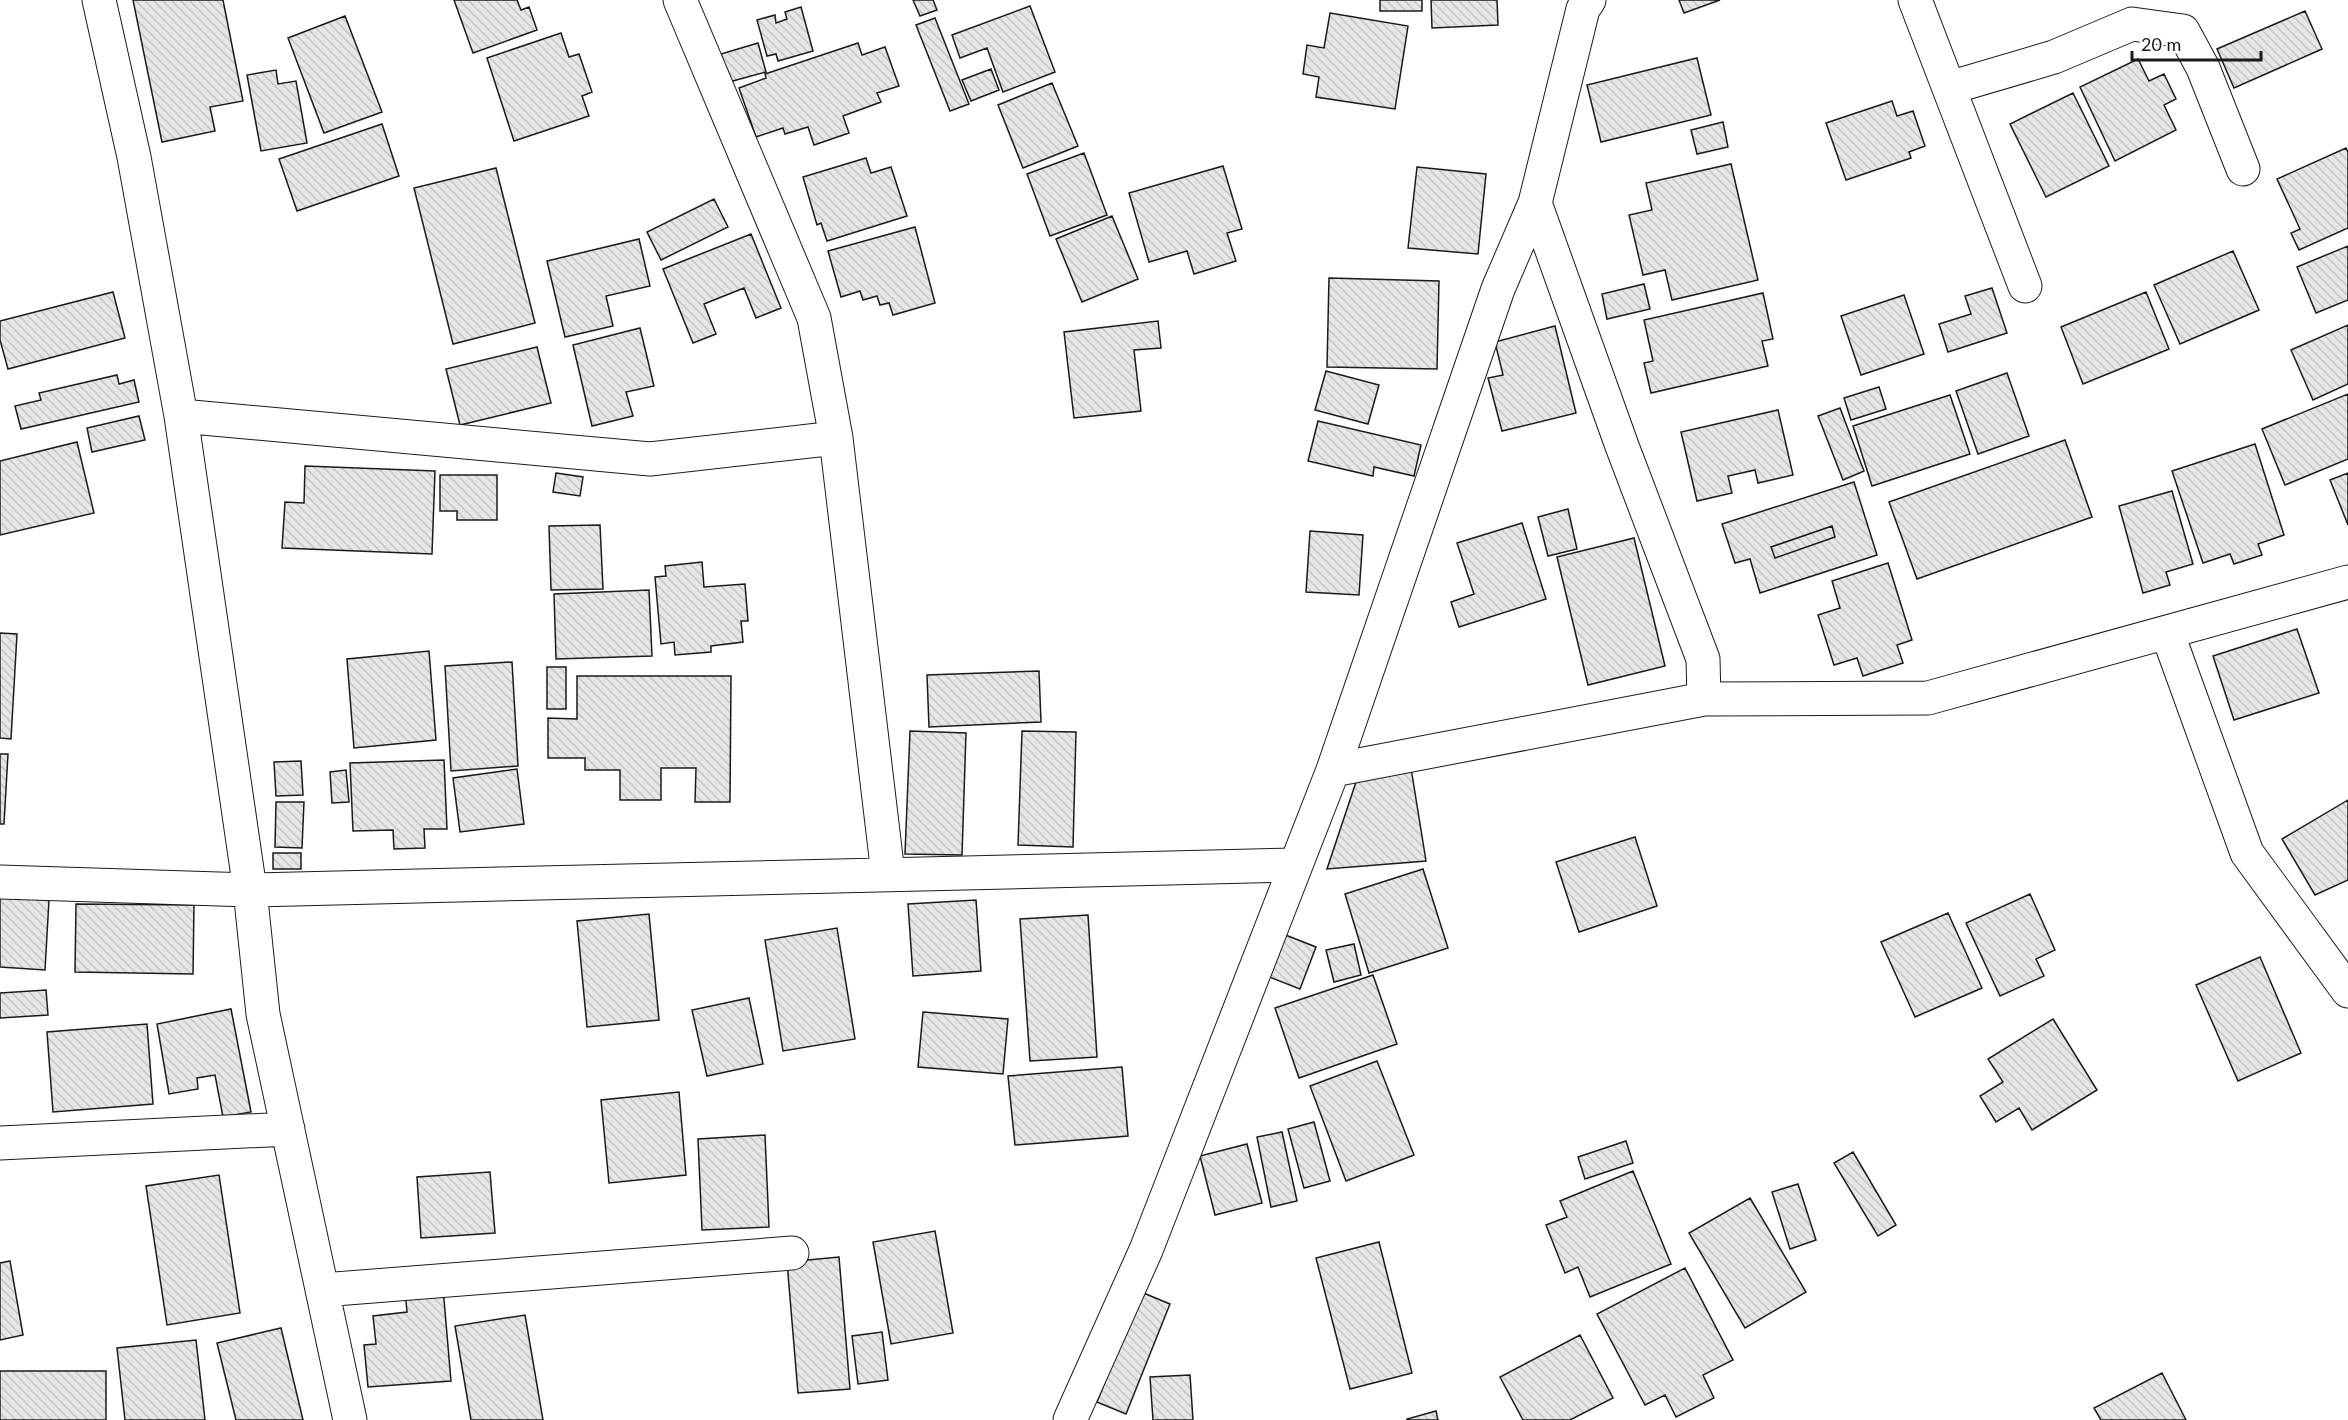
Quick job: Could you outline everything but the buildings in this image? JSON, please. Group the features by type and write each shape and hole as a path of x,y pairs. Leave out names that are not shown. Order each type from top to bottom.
{"street":[{"path":"99,0 134,157 181,416 250,890 263,1014 350,1420"},
{"path":"680,0 814,318 836,438 888,874"},
{"path":"1070,1420 1146,1250 1333,770 1498,289 1535,203 1583,9 1589,0"},
{"path":"1915,0 2025,286"},
{"path":"1949,88 2054,57 2132,24 2183,31 2203,68 2242,169"},
{"path":"1535,203 1622,446 1703,659 1704,699"},
{"path":"181,416 650,459 836,438"},
{"path":"1333,770 1704,699 1928,698 2348,582"},
{"path":"2167,632 2247,853 2348,991"},
{"path":"0,882 250,890 1296,864"},
{"path":"0,1143 288,1129"},
{"path":"322,1290 792,1253"}]}
